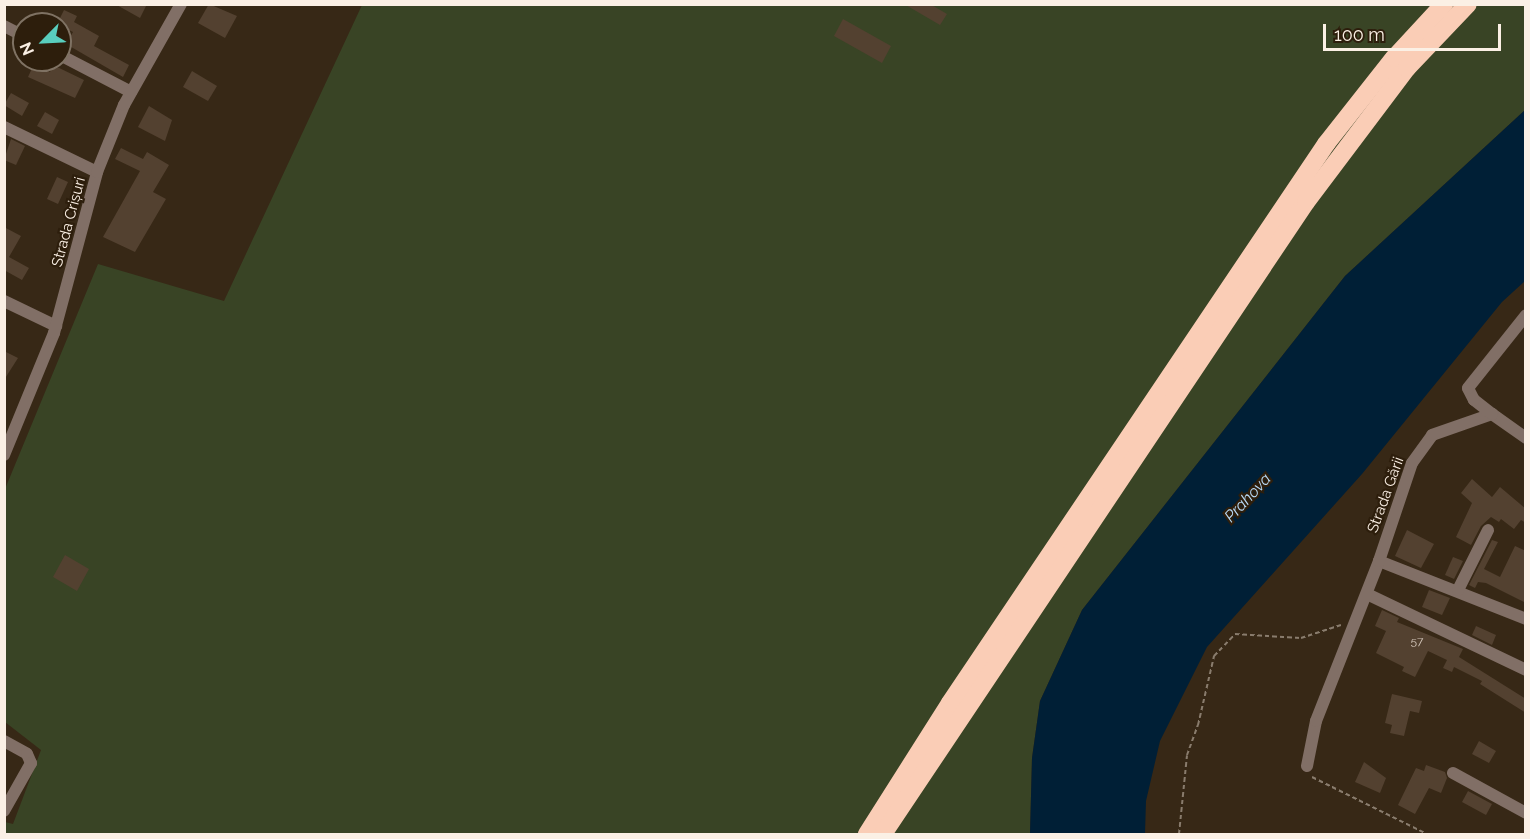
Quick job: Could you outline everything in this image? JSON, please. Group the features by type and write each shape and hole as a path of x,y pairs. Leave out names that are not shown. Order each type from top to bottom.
{"highway":[{"path":"867,834 950,703 1326,144 1394,58 1444,4"},
{"path":"883,834 1305,202 1407,68 1468,4"}],"street":[{"name":"Strada Crișuri","path":"4,455 56,326 97,172 132,92 181,4"},
{"path":"72,61 132,92"},
{"path":"4,128 97,172"},
{"path":"4,301 56,326"},
{"path":"1526,315 1468,388 1473,400 1526,438"},
{"name":"Strada Gării","path":"1307,766 1316,721 1367,594 1394,507 1423,444 1432,435 1492,414"},
{"path":"1458,590 1488,530"},
{"path":"1379,561 1458,590 1526,619"},
{"path":"1367,594 1526,670"},
{"path":"4,741 23,750 31,763 4,811"},
{"path":"1453,773 1526,813"}],"path":[{"path":"1179,834 1187,756 1198,725 1214,656 1235,634 1301,638 1357,619"},
{"path":"1307,766 1314,780 1427,834"}],"green space":[{"path":"362,5 1525,5 1525,110 1345,276 1082,610 1040,701 1032,758 1030,834 5,834 5,822 13,824 41,750 5,722 5,489 98,264 224,301"}],"water":[{"name":"Prahova","path":"1525,110 1525,281 1502,302 1362,474 1207,647 1160,741 1146,801 1145,834 1030,834 1032,758 1040,701 1082,610 1345,276"}],"building":[{"path":"115,4 147,4 140,18"},
{"path":"209,4 237,16 225,38 198,23"},
{"path":"904,4 930,4 947,14 940,25"},
{"path":"72,14 77,16 74,22 99,36 94,46 129,65 123,77 72,47"},
{"path":"843,19 891,46 882,63 834,36"},
{"path":"192,71 217,86 208,101 183,87"},
{"path":"30,72 67,72 84,80 75,98 28,77"},
{"path":"11,93 29,103 22,116 4,105"},
{"path":"149,106 172,120 165,141 138,127"},
{"path":"45,112 59,120 52,134 37,126"},
{"path":"11,139 25,146 16,165 4,160"},
{"path":"121,148 143,159 147,152 169,165 153,192 166,199 135,252 103,237 140,171 115,159"},
{"path":"57,177 68,182 58,204 47,199"},
{"path":"4,227 21,236 9,257 29,268 22,280 4,270"},
{"path":"4,351 18,358 4,380"},
{"path":"1472,479 1492,497 1500,487 1526,509 1526,523 1521,520 1514,529 1501,519 1499,522 1491,517 1481,526 1471,545 1456,537 1472,503 1461,493"},
{"path":"1407,530 1434,544 1421,568 1395,556"},
{"path":"1492,540 1498,542 1484,569 1500,577 1515,546 1526,551 1526,603 1486,583 1478,582 1475,588 1469,585"},
{"path":"65,555 89,569 77,591 53,577"},
{"path":"1453,557 1463,561 1454,579 1445,575"},
{"path":"1429,590 1450,598 1442,615 1422,607"},
{"path":"1382,610 1399,618 1397,622 1463,649 1459,657 1526,699 1526,713 1480,684 1482,681 1454,667 1452,672 1443,668 1447,660 1428,651 1415,677 1402,671 1404,667 1376,653 1386,631 1375,626"},
{"path":"1476,626 1496,635 1492,645 1472,635"},
{"path":"1392,694 1422,701 1419,713 1410,711 1404,736 1390,733 1392,725 1385,723"},
{"path":"1479,741 1496,751 1489,763 1472,754"},
{"path":"1364,762 1386,778 1380,793 1355,782"},
{"path":"1426,765 1445,772 1447,778 1441,793 1429,788 1415,814 1398,805 1416,768 1424,771"},
{"path":"1468,791 1492,804 1486,815 1462,802"}]}
